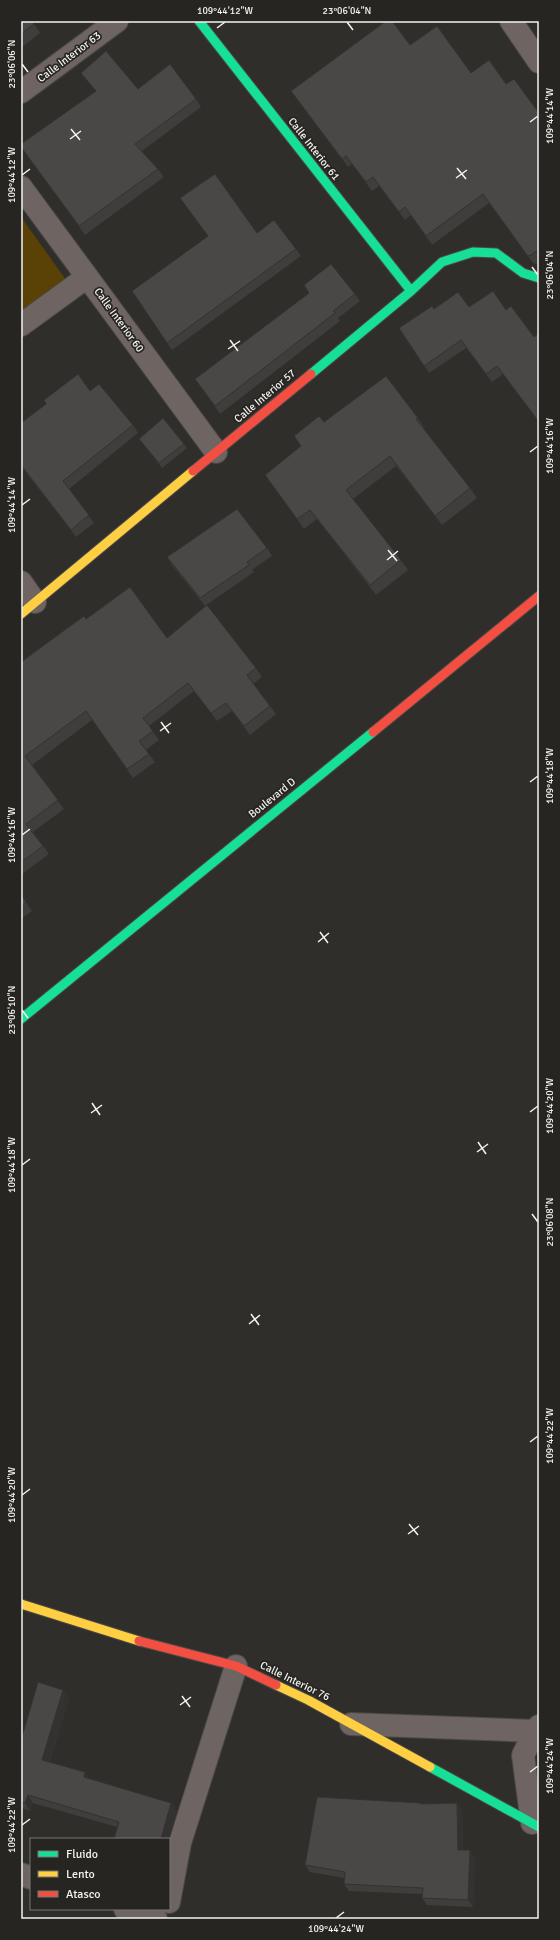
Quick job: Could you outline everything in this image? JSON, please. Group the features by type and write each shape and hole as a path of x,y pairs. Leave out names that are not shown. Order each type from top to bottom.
{"street":[{"name":"Calle Interior 63","path":"21,92 117,21"},
{"name":"Calle Interior 61","path":"199,21 411,291"},
{"path":"511,21 539,62"},
{"name":"Calle Interior 60","path":"21,187 216,452"},
{"name":"Calle Interior 57","path":"28,608 411,291 442,262 473,252 496,254 523,273 539,278"},
{"path":"21,325 87,277"},
{"path":"21,582 28,608"},
{"name":"Boulevard D","path":"21,1019 539,596"},
{"name":"Calle Interior 76","path":"21,1604 132,1639 236,1666 308,1700 536,1825"},
{"path":"170,1897 180,1843 236,1666"},
{"path":"351,1724 537,1728 523,1755 536,1825"},
{"path":"128,1910 156,1919"}],"shaded area":[{"path":"21,217 74,291 21,330"}],"building":[{"path":"21,21 32,21 34,24 21,34"},
{"path":"386,21 392,21 410,45 437,26 471,73 489,60 506,84 514,79 539,113 539,249 530,256 527,255 483,194 426,236 405,207 399,212 373,177 366,182 346,156 342,159 291,91"},
{"path":"106,51 138,89 170,64 196,99 135,144 158,169 79,226 21,147 21,144 96,91 81,73"},
{"path":"215,174 257,233 274,220 296,249 167,343 132,291 208,236 180,198"},
{"path":"331,264 355,294 333,311 335,313 215,406 195,379 309,293 304,285"},
{"path":"493,291 506,310 511,306 534,337 539,333 539,422 497,366 486,374 461,340 424,366 399,328 432,306 434,309 458,292 469,307"},
{"path":"78,374 90,391 99,384 133,425 63,481 89,515 71,530 21,465 21,423 46,404 44,400"},
{"path":"386,376 418,418 416,419 470,488 435,516 390,456 346,490 401,560 370,585 310,510 297,519 265,475 301,446 294,436 319,416 324,422"},
{"path":"163,418 184,444 159,463 139,439"},
{"path":"237,509 267,548 247,562 249,565 200,598 167,557"},
{"path":"130,587 167,638 207,605 256,668 247,675 270,706 244,726 226,703 211,713 188,683 143,718 153,731 139,741 149,754 127,769 86,711 25,756 58,800 26,824 43,846 21,862 21,662 84,616 86,619"},
{"path":"21,895 26,902 21,906"},
{"path":"38,1682 63,1690 42,1760 85,1772 84,1777 171,1803 161,1838 114,1838 119,1822 28,1795 25,1803 21,1802 21,1740"},
{"path":"317,1797 421,1804 457,1803 458,1850 470,1850 468,1900 422,1898 423,1888 344,1884 345,1872 305,1865"}],"traffic: fast":[{"path":"199,21 411,291"},
{"path":"311,374 411,291 442,262 473,252 496,253 523,273 539,278"},
{"path":"21,1019 373,732"},
{"path":"430,1767 539,1827"}],"traffic: slow":[{"path":"21,614 193,471"},
{"path":"21,1604 139,1641"},
{"path":"276,1685 308,1700 430,1767"}],"traffic: jam":[{"path":"193,471 311,374"},
{"path":"373,732 539,596"},
{"path":"139,1641 236,1666 276,1685"}]}
